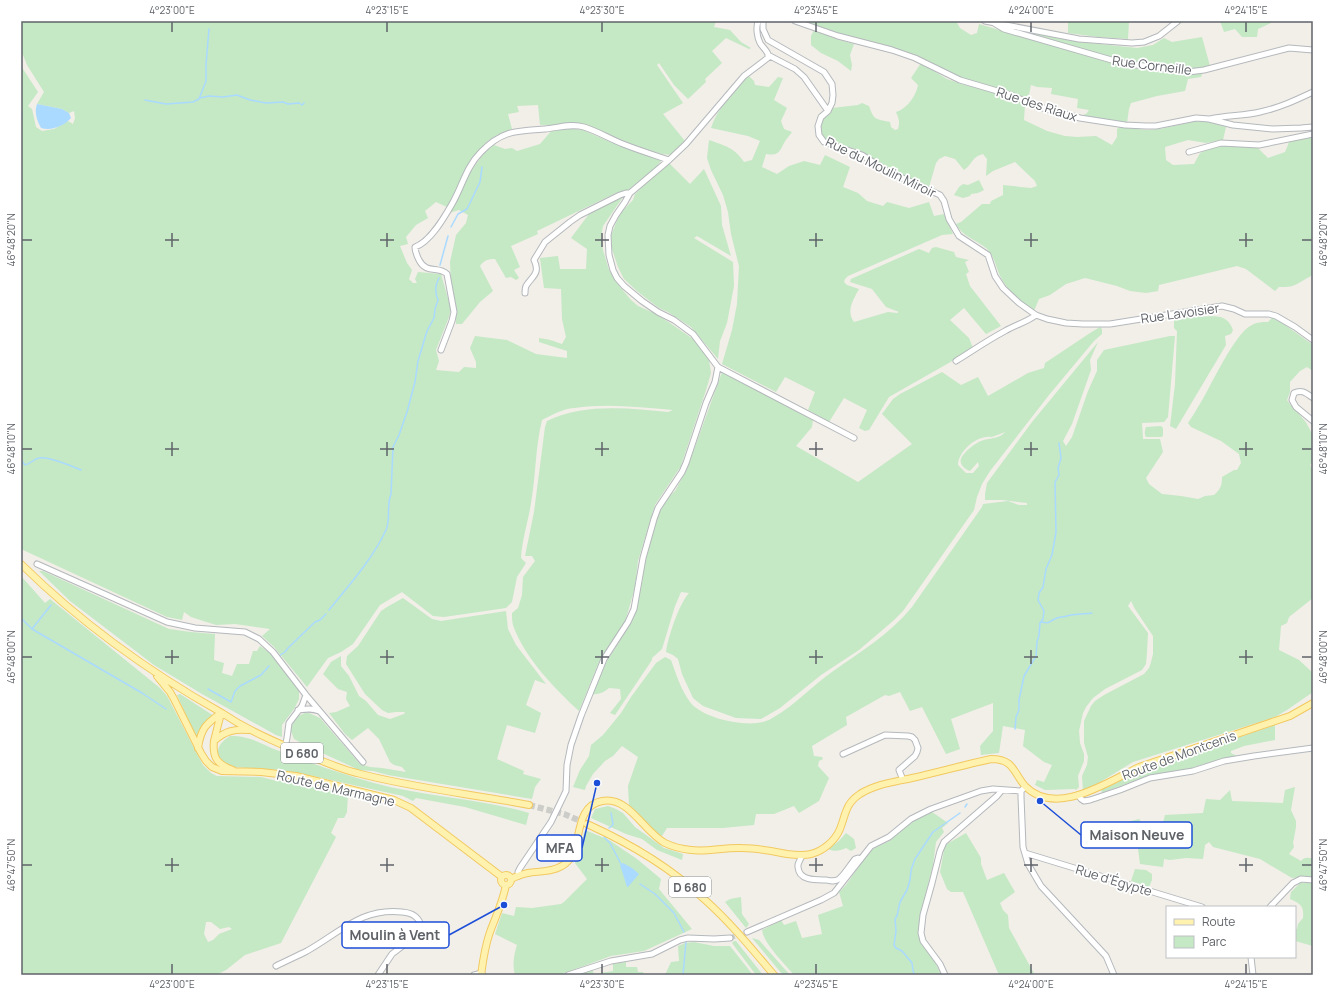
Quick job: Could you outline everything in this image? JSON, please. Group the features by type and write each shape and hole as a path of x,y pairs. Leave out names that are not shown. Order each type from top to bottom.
{"main road":[{"name":"D 680","path":"21,564 58,599 152,671 249,730 285,747 356,773 394,782 529,805"},
{"name":"Route de Marmagne","path":"152,671 170,692 198,748 206,761 212,767 222,771 261,772 296,776 400,802 422,816 502,877"},
{"name":"Route de Montcenis","path":"1024,786 1046,797 1056,798 1078,795 1106,785 1120,776 1140,767 1290,716 1313,703"},
{"path":"198,748 201,732 204,726 222,713"},
{"name":"Route de Marmagne","path":"222,713 214,741 214,752 216,758 224,766 241,772"},
{"path":"214,741 226,731 249,730"},
{"path":"481,974 484,952 503,898 506,885 510,883 511,879 519,876 551,870 565,864 574,852 583,817 594,804 601,801 611,801 622,805 651,833 676,848 704,851 742,848 762,849 802,856 822,850 834,838 839,830 847,806 852,800 860,794 875,787 991,759 1007,762 1024,786"},
{"name":"D 680","path":"587,824 636,849 684,882 704,898 727,921 774,975"},
{"path":"506,885 502,883 502,877 508,876 511,879"}],"street":[{"path":"758,21 757,35 768,55 795,69 804,77 828,111"},
{"name":"Rue du Moulin Miroir","path":"763,21 762,29 768,40 824,72 832,84 832,104 828,111 821,117 818,126 820,135 824,142 862,155 887,171 940,196 944,201 949,219 959,236 988,255 995,276 1004,288 1019,303 1036,315 1066,323 1110,324"},
{"name":"Rue des Riaux","path":"795,21 838,36 892,50 915,58 960,80 1011,95 1036,106 1080,118 1118,124 1146,126 1156,126 1196,118 1210,119 1233,125 1273,129 1313,127"},
{"path":"985,21 1079,38 1132,43 1144,42 1159,36 1178,21"},
{"name":"Rue Corneille","path":"994,23 1004,29 1122,63 1188,72 1204,70 1289,48 1313,50"},
{"path":"768,55 769,57 744,76 686,144 630,193 616,215 608,235 609,255 617,278 642,301 658,312 674,320 693,334 718,367 854,438"},
{"path":"1210,119 1261,112 1287,104 1313,92"},
{"path":"441,350 454,312 447,274 444,271 423,267 417,256 415,247 429,238 449,210 470,166 481,152 495,140 505,134 517,131 564,126 583,127 623,145 669,160"},
{"path":"1189,152 1221,143 1259,145 1313,134"},
{"path":"525,293 526,286 534,278 536,271 534,260 545,242 580,215 620,195 630,193"},
{"name":"Rue Lavoisier","path":"1110,324 1222,306 1245,314 1269,314 1276,316 1313,340"},
{"path":"956,361 1015,325 1030,320 1036,315"},
{"path":"519,876 518,872 520,868 551,822 566,792 567,765 572,742 581,716 604,660 628,622 634,608 643,558 654,519 658,508 684,467 715,382 718,367"},
{"path":"1313,398 1306,393 1298,391 1294,393 1292,400 1296,407 1313,421"},
{"path":"37,564 167,622 195,628 245,632 259,639 273,652 306,695 363,762"},
{"path":"285,747 291,718 302,706 306,695"},
{"path":"298,710 314,709 321,712"},
{"path":"843,754 885,735 912,737 918,748 911,760 900,768 903,780"},
{"path":"1078,795 1081,800 1090,800 1150,778 1193,771 1224,761 1313,748"},
{"path":"747,932 834,893 871,846 889,837 911,819 931,809 981,791 1002,790 1024,786 1023,846 1028,864 1041,886 1106,956 1114,975"},
{"path":"945,975 940,964 923,941 921,933 922,915 940,851 944,842 1002,790"},
{"name":"Rue d'Égypte","path":"1025,853 1199,906"},
{"path":"802,856 798,864 800,874 806,878 815,880 835,881 855,859 861,859"},
{"path":"1271,906 1293,883 1301,879 1313,880"},
{"path":"276,966 307,951 327,939 344,926 362,918 385,912 406,913 416,916 422,928 413,938 392,954 378,975"},
{"path":"568,975 610,961 652,954 680,940 688,938 730,938"},
{"path":"1251,958 1253,975"},
{"path":"474,975 481,974"}],"green space":[{"path":"21,21 716,21 714,27 730,30 741,42 751,48 749,49 726,38 712,51 722,63 705,79 706,82 688,99 674,85 659,63 657,65 683,103 663,114 685,141 671,155 662,154 632,145 586,126 540,125 538,105 517,106 519,112 508,114 512,129 492,138 479,150 464,173 454,196 447,207 436,202 425,211 428,218 416,225 406,237 408,244 400,246 407,263 412,270 409,279 413,283 417,283 415,279 418,272 441,274 451,309 436,350 439,361 436,370 459,372 464,367 476,368 476,362 470,348 475,336 507,340 536,354 567,358 567,351 539,342 539,338 562,344 566,337 562,319 561,289 544,288 540,258 558,256 560,269 586,269 587,249 571,238 589,214 623,197 603,226 601,237 609,270 617,283 631,300 638,306 654,313 693,339 709,360 711,373 681,466 655,505 638,561 635,587 625,622 599,662 579,711 542,673 519,640 512,621 512,613 518,608 522,595 523,577 535,561 532,556 525,556 534,512 545,427 547,421 575,411 606,408 668,412 673,410 623,406 598,406 557,412 542,420 538,441 533,493 521,558 526,563 517,577 512,602 506,608 444,617 433,616 402,592 380,605 353,644 328,658 307,687 274,647 262,636 270,629 235,624 216,625 191,617 184,612 182,620 167,617 21,549 21,66 38,92 28,106 32,109 36,127 42,131 54,129 68,121 73,124 75,118 74,111 69,113 62,109 37,104 44,92 27,65 21,50"},
{"path":"804,21 956,21 960,28 971,35 977,33 979,24 1115,64 1170,73 1203,72 1201,77 1188,79 1185,91 1131,103 1127,123 1082,116 1089,110 1077,108 1078,99 1051,94 1052,88 1031,85 1028,100 951,75 930,62 904,51 841,35"},
{"path":"1068,21 1129,21 1128,39 1068,33"},
{"path":"1220,21 1271,21 1271,23 1258,29 1257,37 1242,37 1235,29 1224,32"},
{"path":"814,30 854,44 850,55 852,65 851,71 838,61 821,53 811,45 811,36"},
{"path":"1035,33 1081,42 1137,48 1153,45 1164,38 1172,42 1202,37 1210,66 1204,69 1179,69 1122,62 1032,36"},
{"path":"921,63 947,79 1009,97 1025,105 1024,120 1047,131 1065,136 1096,136 1112,145 1117,137 1117,129 1120,127 1146,130 1160,129 1196,121 1208,122 1226,127 1223,140 1206,143 1188,140 1165,147 1166,160 1173,165 1194,164 1200,153 1220,144 1258,148 1268,158 1285,152 1290,140 1313,136 1313,275 1290,287 1279,287 1275,291 1246,269 1237,266 1159,285 1158,291 1146,293 1130,291 1085,278 1066,284 1050,295 1039,299 1034,311 1019,300 1006,286 989,251 962,232 956,224 961,222 982,204 990,204 991,201 1003,195 1003,185 1031,188 1037,186 1035,181 1015,162 993,171 986,176 987,159 983,154 976,157 964,170 955,159 945,156 939,159 936,163 929,187 895,172 862,152 828,141 820,131 821,124 832,108 858,105 862,103 869,106 872,114 876,118 890,122 891,127 895,130 898,129 899,120 896,112 904,108 910,102 915,93 918,85 911,78"},
{"path":"748,75 754,81 755,85 769,87 778,77 783,78 774,100 787,108 781,121 784,129 792,132 778,153 766,154 762,167 777,174 789,166 804,161 820,165 825,155 850,167 843,187 858,193 867,201 883,206 887,202 909,208 929,202 934,216 944,214 953,234 942,235 848,276 844,282 847,285 859,289 850,310 854,322 888,312 899,312 886,307 872,289 850,282 851,279 919,249 929,253 932,248 936,247 954,252 956,257 969,260 965,262 969,272 966,274 970,286 1001,326 986,334 964,308 950,320 969,338 973,348 889,397 869,430 865,431 859,428 867,410 844,398 829,422 808,410 815,392 785,377 776,392 722,364 732,330 737,304 739,266 723,195 707,158 709,140 733,150 744,162 752,160 760,141 748,136 711,128 717,114"},
{"path":"565,128 583,130 610,142 657,158 661,161 653,170 628,190 616,193 537,231 538,234 511,246 520,267 514,270 519,278 516,280 511,277 506,278 495,259 483,262 480,266 493,291 480,302 462,324 456,324 456,311 451,284 450,262 456,235 466,223 468,215 459,210 449,213 463,188 467,177 484,153 494,145 505,149 512,148 517,151 540,144 553,129"},
{"path":"669,163 690,184 704,169 721,206 722,225 731,256 697,236 694,238 733,262 734,286 727,323 720,341 718,359 691,327 659,308 624,279 612,249 611,236 621,212 633,200 635,194"},
{"path":"979,180 984,190 963,198 954,195 963,184 968,185"},
{"path":"1191,314 1197,316 1220,317 1230,323 1233,330 1231,334 1225,336 1226,345 1176,429 1170,426 1175,384 1177,331 1174,328 1174,316"},
{"path":"1272,318 1281,322 1313,345 1313,371 1307,367 1300,371 1290,382 1290,392 1287,400 1313,434 1313,461 1310,465 1313,470 1313,598 1289,617 1287,623 1281,626 1279,650 1299,660 1313,673 1313,692 1287,710 1275,717 1133,762 1083,791 1082,776 1087,765 1088,757 1084,743 1084,721 1091,706 1095,701 1104,695 1144,674 1149,668 1151,662 1153,654 1153,636 1131,601 1128,606 1148,633 1146,664 1142,670 1105,689 1093,698 1086,707 1079,731 1084,761 1078,776 1079,787 1076,790 1045,790 1035,785 1037,780 1044,782 1052,765 1044,762 1023,746 1025,730 1003,726 999,753 981,755 980,746 993,731 993,703 951,719 960,749 946,754 922,707 910,711 900,692 889,696 885,695 846,717 847,725 812,746 814,756 822,757 823,759 819,761 818,766 829,778 819,801 799,813 794,806 774,814 756,814 754,825 723,828 667,828 662,836 654,831 629,805 628,786 638,757 622,746 593,774 585,790 573,787 580,770 589,756 591,745 603,735 621,713 656,663 665,657 671,660 684,692 696,708 713,717 724,720 745,723 763,722 782,712 825,677 864,650 894,626 912,607 983,504 1008,501 1019,505 1027,505 1027,503 1003,500 985,500 987,483 1032,422 1098,342 1090,360 1091,370 1072,424 1063,441 1066,446 1072,437 1088,391 1097,371 1097,360 1104,350 1175,336 1168,417 1164,422 1142,423 1143,439 1160,439 1163,452 1146,478 1149,484 1162,494 1198,499 1205,496 1214,495 1221,487 1222,477 1234,470 1237,470 1241,463 1239,454 1221,441 1191,427 1188,423 1230,350 1245,330 1252,325 1268,322"},
{"path":"1100,327 1102,329 1102,334 1094,341 1049,395 990,471 982,484 974,510 903,611 859,650 821,675 780,708 761,719 736,718 703,706 693,698 682,674 678,659 666,652 674,621 681,605 689,593 681,592 675,606 662,649 652,658 615,715 610,713 621,699 620,689 609,688 601,693 592,694 608,659 634,616 642,582 645,560 657,516 668,497 675,491 687,469 722,372 813,420 812,427 796,446 858,482 912,444 882,414 893,399 900,394 942,372 961,385 978,377 988,396 1028,373 1044,368 1045,363","holes":["1005,432 978,442 964,453 961,463 966,469 970,471 978,462 979,466 973,473 966,473 958,465 961,454 975,441"]},
{"path":"1161,426 1163,428 1162,437 1146,437 1146,427"},
{"path":"39,571 43,571 169,629 215,634 214,660 224,663 222,673 232,676 237,664 249,664 253,651 257,651 260,646 270,653 299,691 299,699 294,709 282,725 282,737 202,694 154,665 70,601"},
{"path":"21,576 45,603 50,599 160,688 167,696 203,765 211,773 217,776 261,777 348,794 347,812 344,818 338,818 331,833 336,837 281,943 245,955 226,970 216,975 21,975","holes":["206,922 211,922 220,929 229,927 232,929 219,934 213,940 208,942 204,934"]},
{"path":"403,598 432,619 441,621 506,611 508,629 516,645 546,684 535,680 526,705 541,713 535,733 507,725 497,759 524,771 523,774 541,779 535,787 532,799 388,775 373,771 359,770 294,739 291,731 292,725 298,716 309,713 320,718 360,764 370,767 406,772 402,767 394,765 390,762 379,739 368,728 352,740 345,734 329,713 336,712 350,706 346,699 347,692 338,689 323,674 331,662 341,656 341,666 349,676 359,696 366,701 378,715 390,719 404,714 405,712 388,713 382,710 365,694 346,664 347,656 358,646 381,611"},
{"path":"180,694 214,716 202,725 197,739 177,695"},
{"path":"1275,725 1275,740 1244,746 1231,751 1231,753 1237,756 1210,762 1189,769 1150,775 1102,793 1101,789 1136,772"},
{"path":"230,736 244,737 314,764 393,788 491,804 529,813 526,825 465,807 416,798 413,801 403,796 299,773 281,770 232,767 221,760 218,752 221,744"},
{"path":"1295,787 1291,810 1296,821 1296,827 1293,843 1294,847 1289,854 1301,861 1306,858 1313,859 1313,878 1292,878 1260,859 1213,847 1209,842 1205,845 1203,859 1164,859 1163,867 1140,864 1137,841 1129,835 1127,822 1139,819 1145,827 1163,823 1165,815 1203,813 1206,799 1220,800 1230,790 1232,801 1283,803 1285,790"},
{"path":"608,806 623,813 635,827 664,848 683,854 682,860 657,850 642,839 626,834 591,818 595,809"},
{"path":"932,812 948,823 942,828 944,832 936,842 933,865 918,931 921,941 935,962 941,975 794,975 780,960 764,936 762,930 781,920 784,925 796,921 802,938 822,934 818,915 843,906 839,892 873,849 889,841 911,821"},
{"path":"585,830 609,840 637,859 661,879 659,889 692,929 644,951 611,956 559,975 515,975 514,960 517,945 495,934 502,913 514,916 516,907 532,908 561,904 587,879 575,863"},
{"path":"846,833 854,839 856,848 851,851 846,848 837,851 828,849 839,841"},
{"path":"966,833 981,858 981,864 987,880 1004,873 1015,892 1000,903 1003,910 1008,915 1009,928 1035,975 999,975 963,892 951,892 947,889 940,872 945,845"},
{"path":"1135,869 1146,870 1152,874 1152,880 1149,887 1131,881"},
{"path":"1300,883 1313,883 1313,946 1296,941 1296,929 1303,918 1303,911 1299,904 1290,899 1291,892"},
{"path":"741,897 742,914 749,924 746,928 725,902 730,899"},
{"path":"752,938 759,940 790,975 783,975"},
{"path":"736,941 763,975 756,975 732,943"},
{"path":"694,942 714,946 730,946 753,975 665,975 671,962 679,961 678,946 685,943"},
{"path":"626,962 626,967 637,967 638,972 643,972 644,975 577,975 592,969 594,974 613,971 613,964"}],"water":[{"path":"37,104 62,109 69,113 71,118 58,127 49,129 41,128 36,116"},
{"path":"623,863 639,874 628,887 620,865"}],"waterway":[{"path":"145,100 166,104 193,102 199,99 206,81 209,29"},
{"path":"200,98 209,96 223,97 237,95 250,100 266,103 283,102 288,104 299,103 302,105 304,103"},
{"path":"451,227 458,214 467,209 480,182 482,167"},
{"path":"440,265 448,236"},
{"path":"329,610 367,562 386,530 391,494 393,447 407,412 415,382 418,361 427,331 434,318 438,300 436,295 436,286 439,278"},
{"path":"1015,729 1024,676 1036,656 1040,623 1043,619 1044,611 1038,600 1039,593 1043,587 1046,569 1052,555 1056,532 1055,482 1059,475 1058,468 1061,458 1059,443"},
{"path":"21,460 25,465 37,459 48,458 81,470"},
{"path":"32,629 51,605"},
{"path":"1041,622 1048,623 1059,617 1092,613"},
{"path":"279,656 285,652 315,622 320,620 326,614"},
{"path":"21,618 32,629 142,693 166,709"},
{"path":"208,689 231,702 235,691 240,686 261,675 269,666"},
{"path":"609,828 613,824 611,813"},
{"path":"915,975 912,963 902,951 894,945 896,931 895,919 900,902 907,890 915,859 933,832 960,813"},
{"path":"604,837 610,843 621,864"},
{"path":"640,884 655,894 674,913 684,932"},
{"path":"683,975 686,942"}],"tunnel":[{"path":"529,805 564,814 585,823"},
{"path":"730,938 747,932"}],"place":[{"name":"MFA","path":"597,783"},
{"name":"Maison Neuve","path":"1040,801"},
{"name":"Moulin à Vent","path":"504,905"}]}
